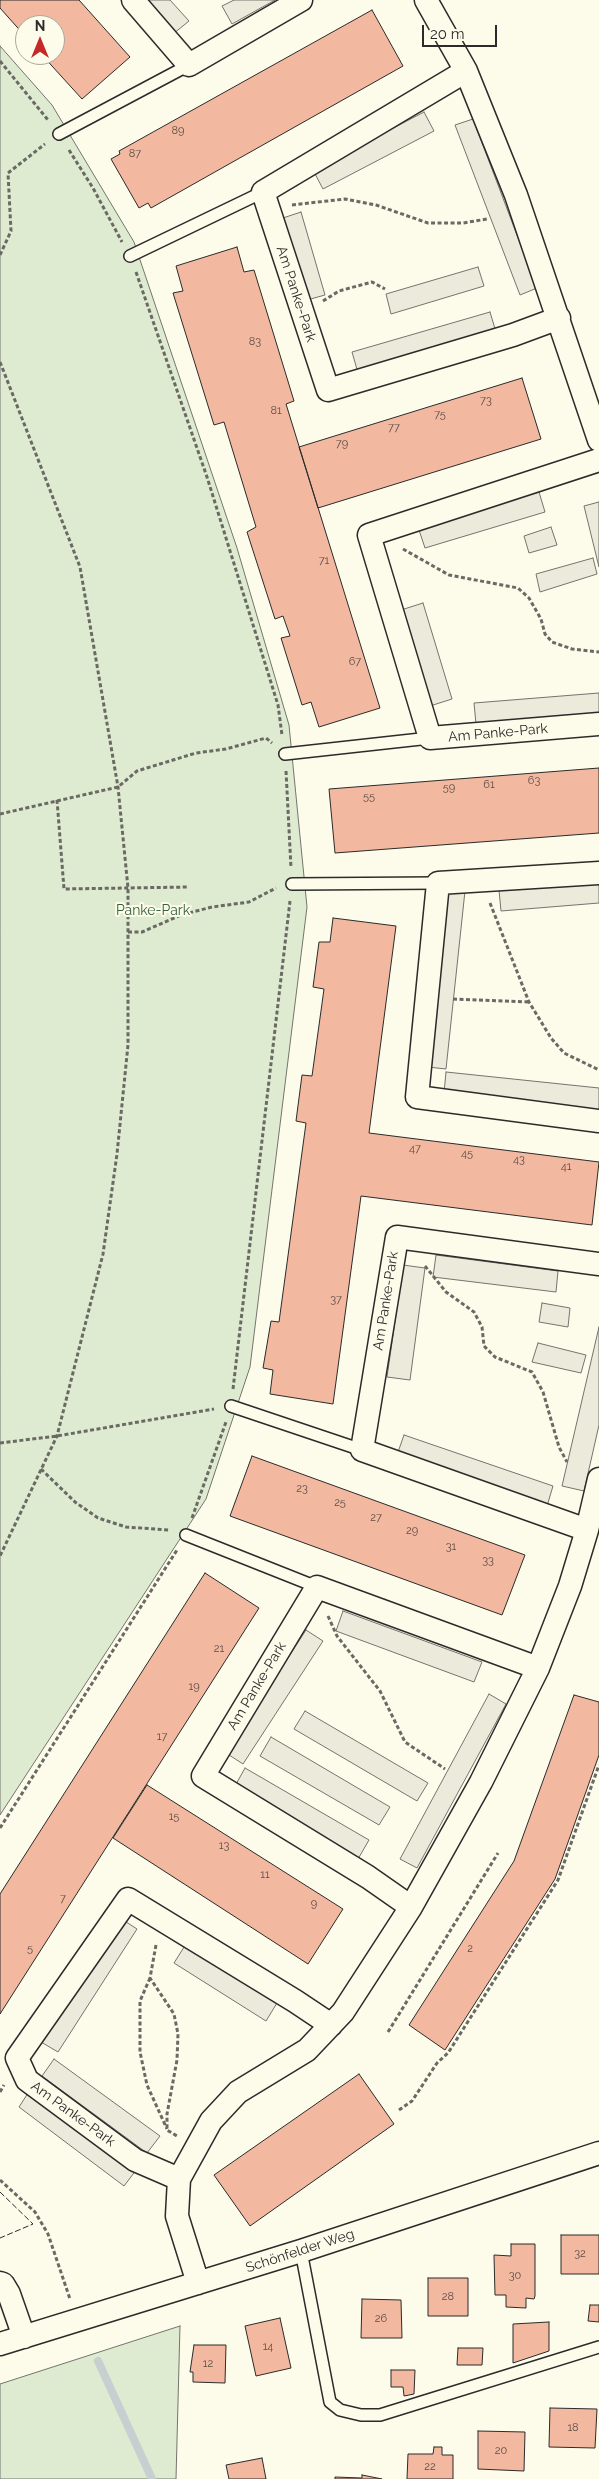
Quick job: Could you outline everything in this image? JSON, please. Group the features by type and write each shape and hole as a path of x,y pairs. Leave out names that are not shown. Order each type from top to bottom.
{"street":[{"path":"133,0 188,65 301,0"},
{"path":"426,0 466,71 516,195 599,440"},
{"path":"265,201 466,71"},
{"name":"Am Panke-Park","path":"265,201 328,390 513,335 559,318"},
{"name":"Am Panke-Park","path":"599,460 369,535 430,738 599,724"},
{"path":"599,873 438,883 417,1097 599,1121"},
{"name":"Am Panke-Park","path":"362,1450 396,1237 599,1264"},
{"path":"362,1450 587,1530"},
{"path":"198,2283 176,2216 179,2179 211,2121 238,2092 307,2050 343,2012 411,1906 481,1782 538,1668 570,1586 587,1530 599,1479"},
{"path":"317,1587 538,1668"},
{"name":"Am Panke-Park","path":"317,1587 203,1776 368,1877 411,1906"},
{"name":"Am Panke-Park","path":"179,2179 135,2160 27,2080 17,2058 128,1899 331,2025"},
{"name":"Schönfelder Weg","path":"0,2344 301,2251 599,2154"},
{"path":"0,2284 3,2284 9,2294 24,2337"}],"lane":[{"path":"59,134 188,65"},
{"path":"130,256 265,201"},
{"path":"285,754 430,738"},
{"path":"292,884 438,883"},
{"path":"231,1406 362,1450"},
{"path":"186,1535 317,1587"},
{"path":"301,2251 330,2402 340,2410 361,2416 380,2416 599,2347"}],"path":[{"path":"0,62 59,134 93,188 130,256 213,496 278,705 285,754 292,884 231,1406 186,1535 0,1828"},
{"path":"0,255 11,231 8,173 59,134"},
{"path":"265,201 297,204 346,199 376,204 428,223 463,224 487,219"},
{"path":"301,308 326,300 339,292 372,282 384,289"},
{"path":"0,362 80,567 118,787 128,888 128,1045 117,1154 103,1254 57,1436 0,1556"},
{"path":"391,528 401,548 424,563 449,575 518,588 529,598 541,619 545,634 552,642 572,649 599,652"},
{"path":"0,814 118,787 138,771 196,753 226,749 266,738 285,754"},
{"path":"57,800 64,889 188,887"},
{"path":"481,880 529,1002 551,1038 564,1053 599,1070"},
{"path":"128,932 142,932 181,915 212,907 249,902 269,890 292,884"},
{"path":"453,999 529,1002"},
{"path":"394,1254 409,1257 427,1266 446,1292 474,1312 482,1327 484,1346 495,1357 532,1372 543,1392 559,1447 567,1462"},
{"path":"0,1443 57,1436 231,1406"},
{"path":"41,1469 76,1502 98,1518 126,1527 162,1529 186,1535"},
{"path":"317,1587 337,1636 380,1691 405,1742 445,1769"},
{"path":"399,2110 412,2101 437,2063 448,2053 558,1880 599,1765"},
{"path":"388,2032 498,1853"},
{"path":"158,1918 156,1945 150,1978 140,2001 140,2052 147,2085 167,2130 178,2136"},
{"path":"150,1978 174,2014 178,2034 177,2060 167,2114 167,2130"},
{"path":"0,2180 35,2212 48,2234 77,2319"}],"green space":[{"name":"Panke-Park","path":"0,46 52,105 134,242 237,548 289,725 307,907 250,1367 206,1499 0,1815"},
{"path":"180,2326 176,2479 0,2479 0,2384"}],"shaded area":[{"path":"144,0 170,0 189,21 173,34"},
{"path":"234,0 275,0 232,24 222,6"},
{"path":"424,112 434,131 323,189 313,170"},
{"path":"473,119 537,288 520,295 455,125"},
{"path":"301,212 325,295 307,300 283,218"},
{"path":"478,267 484,286 391,314 386,294"},
{"path":"490,312 496,332 358,373 352,352"},
{"path":"539,492 545,512 425,548 418,527"},
{"path":"599,502 599,567 584,506"},
{"path":"551,527 557,545 529,553 524,536"},
{"path":"593,558 597,574 540,592 536,574"},
{"path":"423,603 452,699 430,706 401,610"},
{"path":"599,693 599,714 476,724 474,703"},
{"path":"599,882 599,903 501,911 499,890"},
{"path":"447,889 465,891 446,1069 428,1067"},
{"path":"446,1072 599,1088 599,1110 444,1093"},
{"path":"436,1255 558,1271 556,1292 433,1277"},
{"path":"403,1265 425,1268 410,1380 387,1377"},
{"path":"542,1303 570,1308 568,1327 539,1322"},
{"path":"599,1327 599,1425 584,1491 562,1486"},
{"path":"538,1343 586,1355 581,1373 532,1362"},
{"path":"404,1435 553,1486 547,1506 397,1455"},
{"path":"343,1611 482,1662 474,1682 336,1631"},
{"path":"306,1630 323,1641 243,1764 226,1753"},
{"path":"489,1694 506,1704 417,1868 400,1859"},
{"path":"305,1711 428,1783 417,1801 294,1729"},
{"path":"271,1737 390,1807 379,1825 260,1756"},
{"path":"245,1768 369,1840 358,1859 235,1786"},
{"path":"120,1918 137,1929 58,2052 41,2042"},
{"path":"186,1944 277,2003 266,2021 174,1963"},
{"path":"54,2059 160,2136 147,2153 42,2076"},
{"path":"30,2090 137,2169 124,2186 19,2107"}],"building":[{"path":"0,0 79,0 130,57 82,99 51,65 65,65 65,15 15,15 15,25 0,8"},
{"path":"372,10 403,66 151,208 148,203 139,208 111,159 120,154 119,151"},
{"path":"237,247 244,272 254,270 294,401 286,404 380,708 319,727 311,702 302,705 281,638 290,636 283,616 275,619 247,532 256,527 224,422 214,425 173,293 183,291 176,266"},
{"path":"522,378 541,439 318,508 299,447"},
{"path":"599,768 599,833 335,853 329,789"},
{"path":"333,918 396,926 369,1133 599,1162 592,1225 361,1196 333,1404 270,1394 273,1370 263,1368 271,1321 279,1322 306,1123 296,1121 302,1075 312,1076 324,989 313,987 319,942 330,942"},
{"path":"252,1456 525,1555 502,1615 230,1516"},
{"path":"205,1573 259,1608 0,2014 0,1894"},
{"path":"574,1695 599,1702 599,1755 555,1879 445,2050 409,2025 514,1861"},
{"path":"147,1785 343,1909 308,1964 113,1838"},
{"path":"359,2074 394,2124 250,2226 214,2175"},
{"path":"561,2235 599,2235 599,2274 561,2274"},
{"path":"511,2244 535,2244 535,2296 534,2299 526,2298 526,2308 506,2307 506,2295 495,2295 494,2255 511,2256"},
{"path":"428,2278 468,2278 468,2316 428,2316"},
{"path":"362,2299 401,2300 402,2338 361,2338"},
{"path":"590,2305 599,2305 599,2322 588,2321"},
{"path":"280,2318 291,2368 256,2376 245,2326"},
{"path":"549,2322 549,2351 513,2363 513,2324"},
{"path":"194,2345 226,2345 225,2383 193,2382 193,2372 190,2372"},
{"path":"458,2348 483,2348 482,2365 457,2365"},
{"path":"391,2370 415,2370 414,2394 404,2396 403,2387 391,2387"},
{"path":"550,2408 597,2409 595,2448 549,2447"},
{"path":"478,2431 525,2432 524,2471 478,2469"},
{"path":"434,2447 442,2447 442,2455 453,2455 453,2479 407,2479 408,2454 433,2454"},
{"path":"262,2458 266,2479 229,2479 226,2465"},
{"path":"362,2475 382,2479 335,2479 335,2477 362,2478"}],"waterway":[{"path":"98,2361 152,2479"}],"fence":[{"path":"0,2192 33,2224 0,2238"}]}
